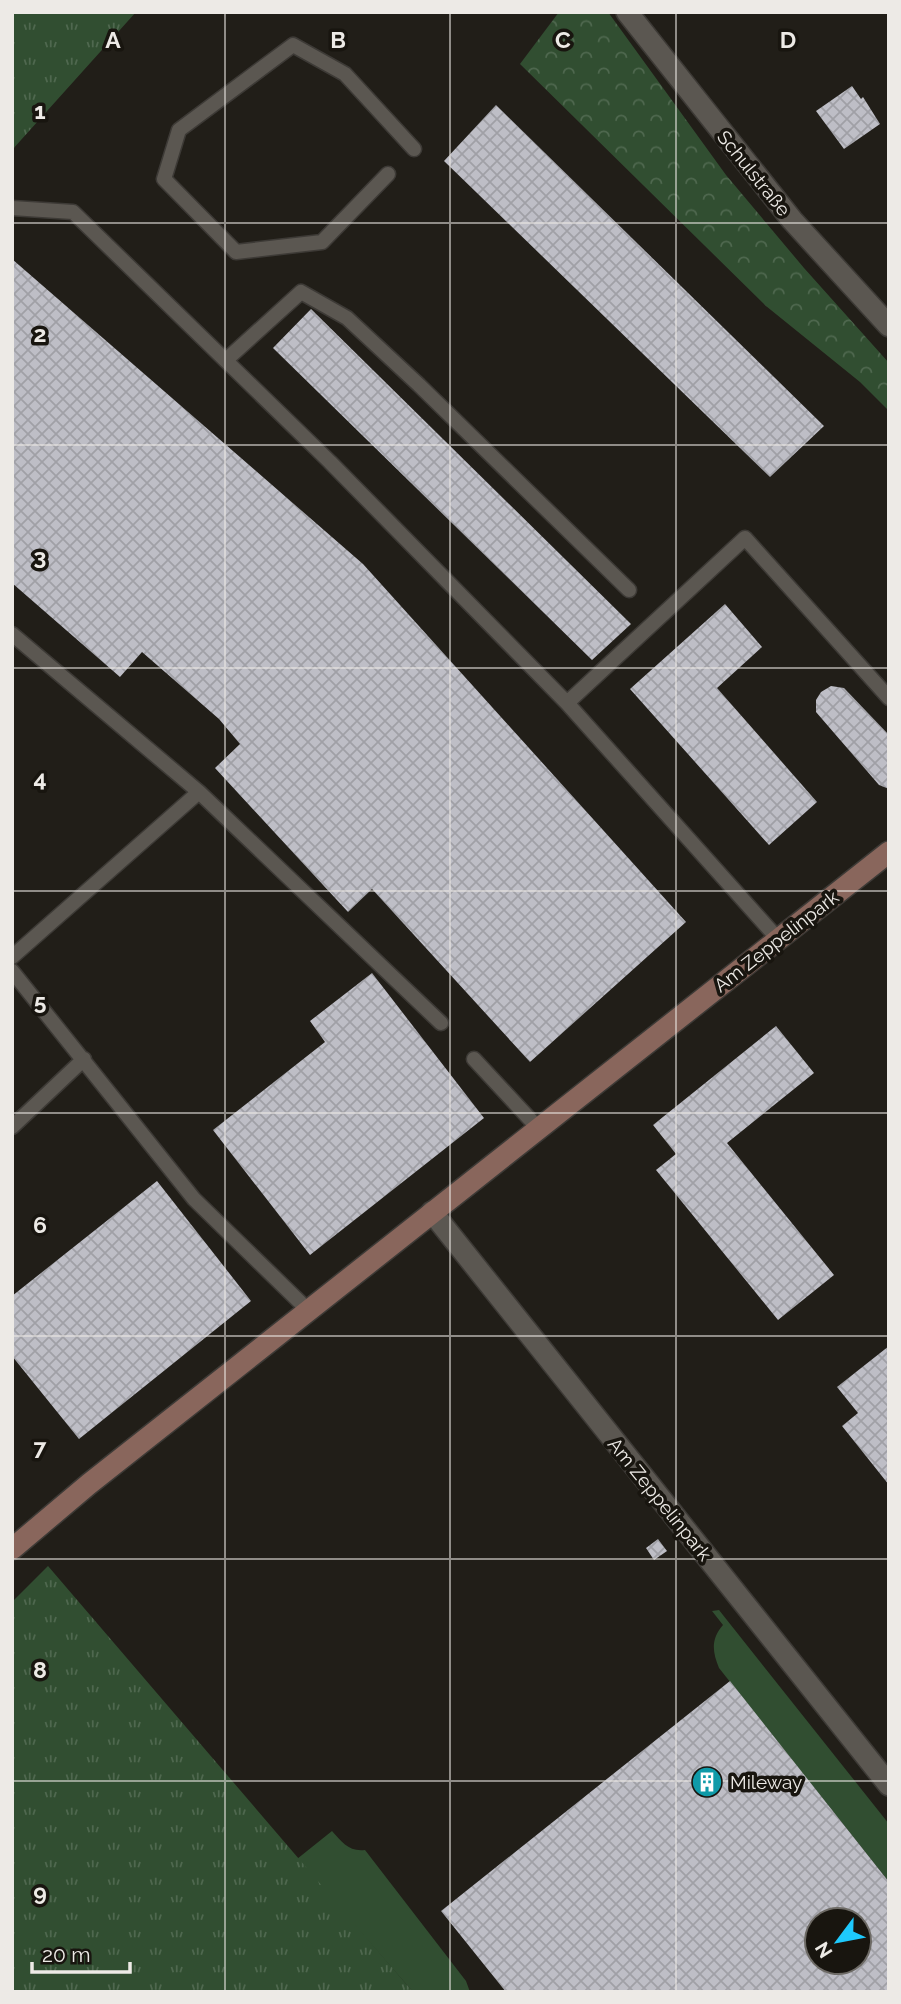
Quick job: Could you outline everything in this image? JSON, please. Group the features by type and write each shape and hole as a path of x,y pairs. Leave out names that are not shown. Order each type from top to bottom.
{"main road":[{"name":"Am Zeppelinpark","path":"12,1549 89,1484 889,852"}],"street":[{"name":"Schulstraße","path":"627,12 801,230 889,326"},
{"name":"Am Zeppelinpark","path":"432,1212 889,1785"}],"lane":[{"path":"388,174 322,242 236,252 164,179 180,130 293,45 345,74 414,149"},
{"path":"12,208 74,212 330,462 567,703 778,939"},
{"path":"226,360 301,292 347,318 629,590"},
{"path":"567,703 746,538 889,698"},
{"path":"12,635 199,792 441,1023"},
{"path":"12,957 199,792"},
{"path":"12,971 194,1199 308,1310"},
{"path":"12,1127 84,1059"},
{"path":"474,1059 539,1129"}],"green space":[{"path":"12,12 136,12 12,150"},
{"path":"559,12 608,12 726,175 889,363 889,411 860,382 766,306 520,64"},
{"path":"48,1566 413,1992 12,1992 12,1602"},
{"path":"719,1610 889,1824 889,1882 719,1668 714,1645 716,1635 723,1625 712,1611"},
{"path":"332,1831 350,1848 365,1850 466,1981 470,1992 413,1992 297,1859"}],"building":[{"path":"852,86 861,99 863,97 880,124 844,149 816,111"},
{"path":"496,105 824,426 770,477 444,161"},
{"path":"12,259 363,564 686,922 530,1062 372,889 348,912 215,768 240,744 219,719 142,652 120,677 12,583"},
{"path":"311,309 631,624 592,660 273,348"},
{"path":"725,604 762,647 717,688 817,802 769,845 630,689"},
{"path":"831,686 844,688 889,735 889,789 879,785 816,712 816,700 821,692"},
{"path":"372,973 484,1118 310,1255 213,1130 325,1042 310,1021"},
{"path":"776,1026 814,1073 727,1143 834,1275 778,1320 656,1170 676,1154 653,1125"},
{"path":"157,1181 251,1301 79,1439 12,1356 12,1296"},
{"path":"889,1346 889,1485 842,1426 858,1413 837,1387"},
{"path":"658,1539 667,1551 654,1560 646,1548"},
{"name":"Mileway","path":"730,1681 889,1882 889,1992 506,1992 441,1911"}],"place":[{"name":"Mileway","path":"707,1782"}]}
